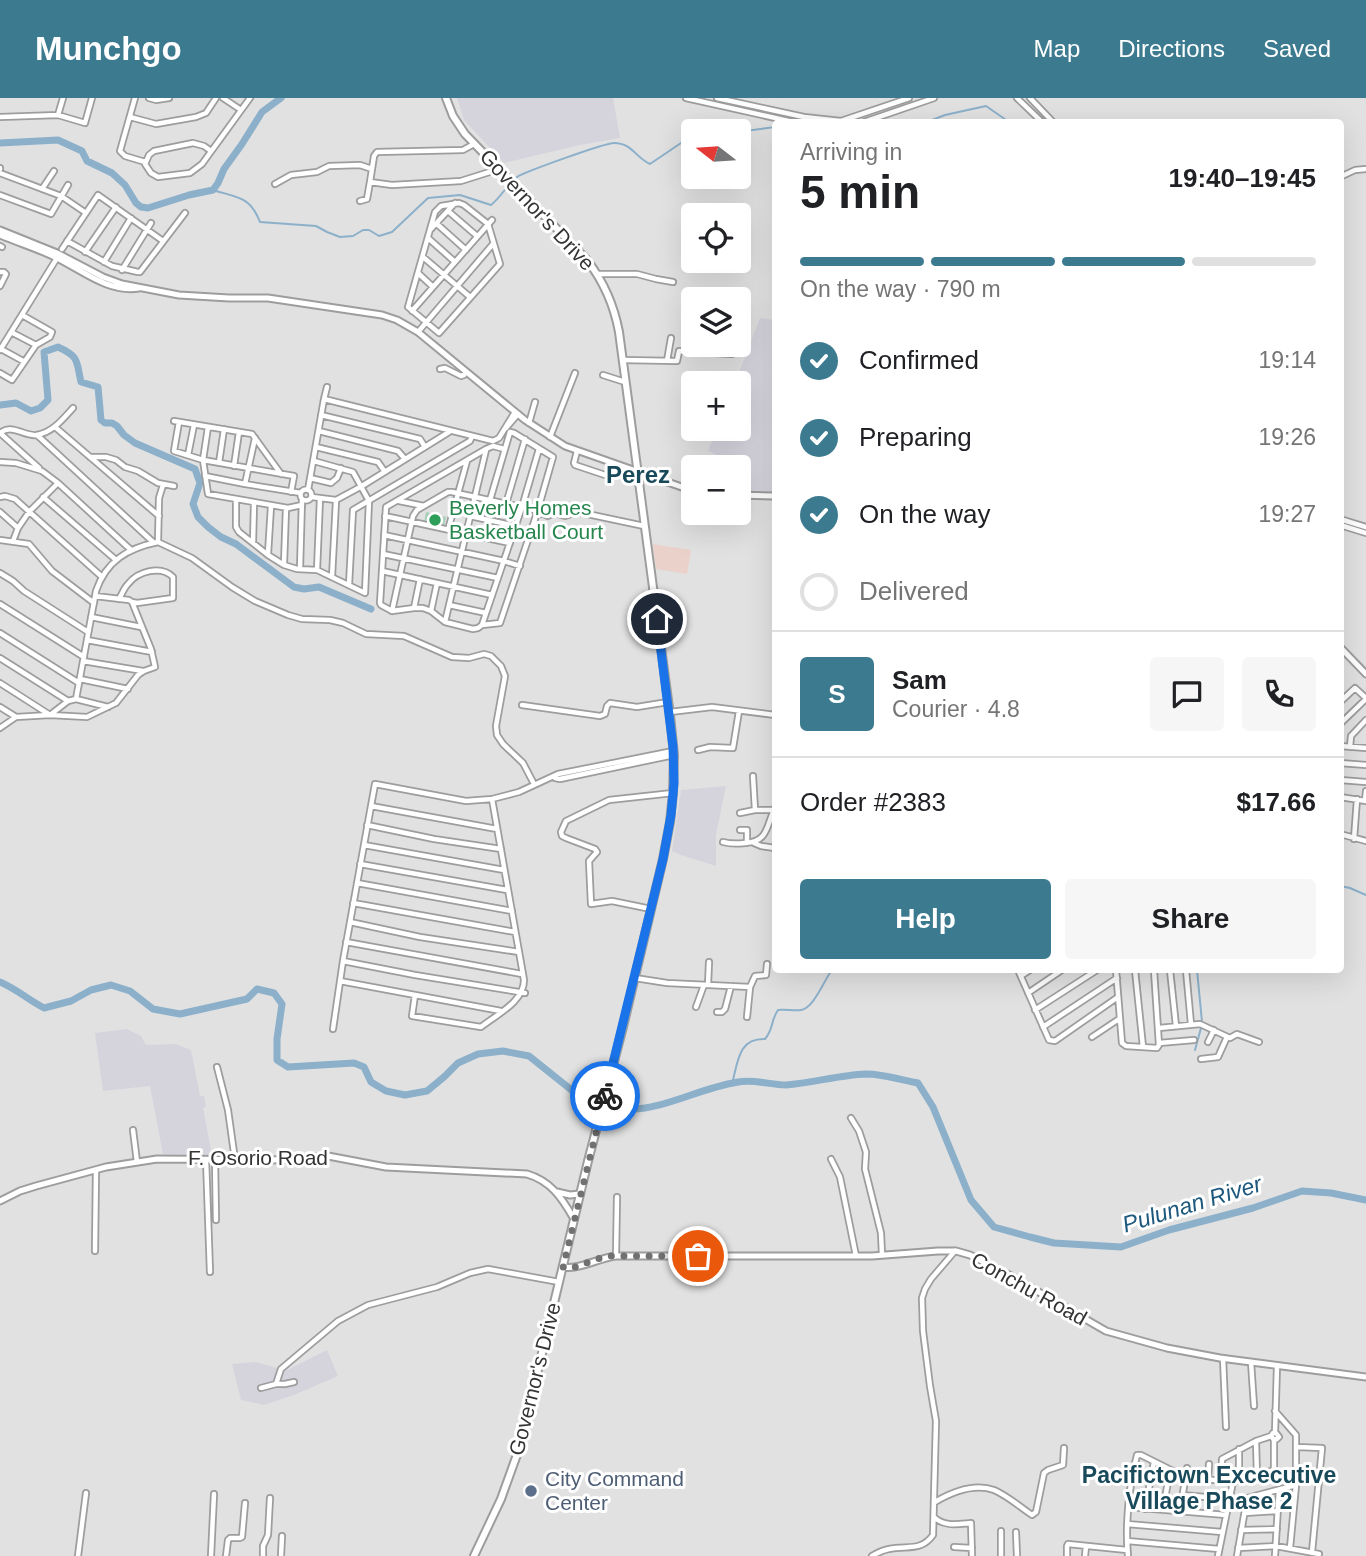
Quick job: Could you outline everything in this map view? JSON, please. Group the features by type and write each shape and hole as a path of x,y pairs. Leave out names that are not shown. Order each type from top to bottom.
{"main road":[{"name":"Governor's Drive","path":"446,98 455,121 474,144 578,250 597,274 615,313 674,753 668,832 651,909 519,1449 501,1499 474,1556"}],"street":[{"path":"58,115 63,98"},
{"path":"0,117 58,115 85,123 92,98"},
{"path":"135,98 120,151 125,156 145,162 155,176 169,177 190,173 202,164 250,98"},
{"path":"149,98 169,98"},
{"path":"130,117 156,124 196,117 206,113 216,98"},
{"path":"223,98 241,110"},
{"path":"686,98 780,119"},
{"path":"717,98 822,119"},
{"path":"847,119 909,98"},
{"path":"873,119 934,98"},
{"path":"1017,98 1039,119"},
{"path":"1030,98 1050,119"},
{"path":"145,162 154,151 193,143 211,151"},
{"path":"360,201 367,199 374,156 377,152 463,150 474,144"},
{"path":"275,184 291,175 317,172 329,166 360,165 372,169"},
{"path":"1344,175 1366,169"},
{"path":"0,170 61,196 86,213"},
{"path":"42,189 54,171"},
{"path":"370,182 392,185 461,181 500,171"},
{"path":"0,195 51,214 68,185"},
{"path":"62,249 98,195 163,241"},
{"path":"430,231 455,203"},
{"path":"455,203 464,205 490,222 500,264 439,333 408,307 438,208 455,203"},
{"path":"85,252 116,208"},
{"path":"448,211 477,236"},
{"path":"67,241 122,270 140,272 185,213"},
{"path":"104,262 131,218"},
{"path":"412,310 490,222"},
{"path":"122,270 151,223"},
{"path":"436,224 466,250"},
{"path":"0,230 57,253 109,280 142,288 179,295 268,298 382,315 397,320 418,332 529,423 565,446 681,487"},
{"path":"0,235 57,258 113,287 142,288"},
{"path":"428,238 455,261"},
{"path":"418,332 494,244"},
{"path":"423,257 470,297"},
{"path":"23,361 0,349 57,258"},
{"path":"0,272 6,274 0,286"},
{"path":"418,273 433,287"},
{"path":"597,274 637,274 673,282"},
{"path":"0,373 12,380 36,345 50,337 52,332 22,315"},
{"path":"12,332 36,345"},
{"path":"667,361 671,338"},
{"path":"622,360 677,361 681,351"},
{"path":"440,369 445,368 463,376 466,372"},
{"path":"550,437 575,373"},
{"path":"603,376 625,382"},
{"path":"300,569 302,499 305,490 308,490 327,387"},
{"path":"324,399 494,441 516,413"},
{"path":"529,423 535,402"},
{"path":"73,408 55,427 37,435 14,429 5,429 0,433 131,550"},
{"path":"321,415 420,439 425,447"},
{"path":"282,474 252,434 176,422 174,451 203,460 234,466 249,468 282,474 294,476 290,492"},
{"path":"188,455 194,425"},
{"path":"55,427 159,516"},
{"path":"208,427 203,460 208,494 286,508 302,499"},
{"path":"219,463 224,429"},
{"path":"319,431 398,451 405,459"},
{"path":"205,475 290,492 308,501 312,497 336,500 450,431"},
{"path":"234,466 239,432"},
{"path":"490,500 504,449 508,434 513,432 553,457 500,624 482,625 473,629 445,622 423,608 392,611 380,604 386,507 486,449 493,446 504,449"},
{"path":"37,435 156,543 192,558 255,601 302,619 343,623 366,634 404,636 452,657 484,654 491,656 501,666 505,676 496,726 497,735 501,743 523,763 534,784"},
{"path":"349,585 353,510 470,441 472,436"},
{"path":"246,484 255,438"},
{"path":"506,504 525,439"},
{"path":"316,447 378,462 385,472"},
{"path":"445,622 486,449"},
{"path":"482,625 539,449"},
{"path":"577,451 575,466 611,477 617,465"},
{"path":"89,457 116,460 163,485 174,486"},
{"path":"236,499 236,527 268,555 284,565 317,570 365,593 369,500 353,472 314,461"},
{"path":"448,530 467,461"},
{"path":"0,462 42,471"},
{"path":"310,478 331,483 337,478 341,468"},
{"path":"13,541 29,512 58,483"},
{"path":"156,543 159,498 163,485"},
{"path":"308,490 312,497"},
{"path":"392,611 415,513 448,492 538,511 550,510 565,516 578,512 644,526"},
{"path":"751,495 772,496"},
{"path":"0,496 15,499 101,576"},
{"path":"43,497 116,560"},
{"path":"317,570 320,498"},
{"path":"332,577 336,500"},
{"path":"398,500 424,506"},
{"path":"253,544 254,503"},
{"path":"268,555 271,506"},
{"path":"284,565 286,508"},
{"path":"0,512 18,528"},
{"path":"385,516 510,543"},
{"path":"470,516 516,526"},
{"path":"1344,520 1366,527"},
{"path":"1344,526 1366,533"},
{"path":"384,535 520,566"},
{"path":"0,540 29,544 52,571 93,603"},
{"path":"76,699 93,603 101,576 116,560 131,550 156,543"},
{"path":"383,554 498,578"},
{"path":"95,596 137,603 173,598 173,577 155,570 141,573 127,585 119,599"},
{"path":"382,571 492,595"},
{"path":"0,573 88,632"},
{"path":"414,607 420,579"},
{"path":"431,611 437,583"},
{"path":"0,728 16,717 87,716 116,703 138,675 155,667 152,652 132,602"},
{"path":"0,604 84,659 143,671"},
{"path":"449,605 486,613"},
{"path":"91,617 142,627"},
{"path":"0,633 80,681 128,689"},
{"path":"87,640 152,652"},
{"path":"1344,651 1366,674"},
{"path":"0,658 68,701"},
{"path":"0,683 50,715"},
{"path":"1344,698 1355,688 1366,699 1344,720"},
{"path":"50,715 68,701 76,699 108,707"},
{"path":"522,705 600,716 605,714 610,703 637,707 668,699"},
{"path":"0,706 16,717"},
{"path":"670,712 712,708 772,715"},
{"path":"698,750 710,747 733,748 739,711"},
{"path":"1350,747 1351,736 1366,720"},
{"path":"1344,746 1365,747"},
{"path":"333,1029 342,961 375,784 466,801 492,799 514,794 553,778 559,779 674,753"},
{"path":"1344,763 1366,765"},
{"path":"753,775 755,810"},
{"path":"1344,780 1366,782"},
{"path":"1344,797 1365,801 1366,791"},
{"path":"651,909 612,901 592,904 589,861 597,852 562,836 561,832 566,821 601,803 673,793"},
{"path":"415,995 412,1016 481,1027 523,993 524,983 492,799"},
{"path":"1354,839 1357,799"},
{"path":"371,806 497,828"},
{"path":"740,813 772,809"},
{"path":"723,842 732,844 759,841 772,814"},
{"path":"367,825 501,849"},
{"path":"740,830 747,830 750,843"},
{"path":"1344,835 1366,841"},
{"path":"750,843 772,848"},
{"path":"364,845 504,870"},
{"path":"360,864 508,891"},
{"path":"357,883 512,911"},
{"path":"353,903 515,932"},
{"path":"350,922 519,953"},
{"path":"346,942 522,974"},
{"path":"342,961 523,993"},
{"path":"696,1007 706,985 709,962"},
{"path":"747,1017 750,987 755,976 766,975 767,964"},
{"path":"1020,973 1048,1040 1055,1041 1118,997"},
{"path":"1021,976 1026,973"},
{"path":"1028,993 1058,973"},
{"path":"1035,1010 1092,973"},
{"path":"1116,973 1122,1043 1126,1046 1157,1048 1159,1028 1154,973"},
{"path":"1135,973 1143,1047"},
{"path":"1170,973 1176,1026"},
{"path":"1186,973 1191,1024"},
{"path":"635,978 667,983 750,987"},
{"path":"1043,1027 1117,978"},
{"path":"340,981 502,1011"},
{"path":"717,1012 724,1010 731,986"},
{"path":"1092,1037 1120,1019"},
{"path":"1159,1028 1202,1025 1227,1037 1231,1038 1237,1034 1259,1042"},
{"path":"1208,1042 1214,1030"},
{"path":"1200,1059 1218,1057 1227,1037"},
{"path":"1159,1043 1194,1040"},
{"path":"217,1067 228,1110 235,1161"},
{"path":"851,1118 859,1131 866,1153 865,1169 881,1233 882,1255"},
{"path":"133,1130 138,1162"},
{"name":"F. Osorio Road","path":"0,1201 36,1186 96,1170 157,1159 235,1161 328,1156 386,1167 527,1174 542,1180 557,1192 574,1219"},
{"path":"206,1159 210,1272"},
{"path":"215,1159 216,1220"},
{"path":"831,1159 840,1177 856,1256"},
{"path":"95,1251 96,1170"},
{"name":"F. Osorio Road","path":"557,1192 580,1195"},
{"path":"616,1256 617,1197"},
{"path":"872,1556 888,1549 923,1545 933,1535 936,1421 923,1331 922,1298 931,1279 955,1251"},
{"name":"Conchu Road","path":"563,1267 570,1269 616,1256 856,1256 955,1251 970,1255 1001,1271 1106,1331 1167,1348 1223,1359 1366,1377"},
{"path":"276,1384 281,1369 338,1321 368,1305 437,1287 470,1273 488,1269 559,1282"},
{"path":"1223,1359 1226,1427"},
{"path":"1251,1362 1254,1406"},
{"path":"1067,1556 1069,1544 1127,1553 1129,1507 1137,1454 1185,1477 1221,1482 1236,1481 1274,1470 1277,1366"},
{"path":"261,1388 294,1382"},
{"path":"1275,1412 1296,1435 1296,1485 1290,1548"},
{"path":"1221,1482 1222,1459 1239,1448 1273,1436"},
{"path":"1256,1441 1256,1476"},
{"path":"1297,1447 1322,1448 1312,1552"},
{"path":"934,1502 960,1490 987,1488 1032,1515 1044,1472 1063,1465 1064,1448"},
{"path":"1218,1556 1229,1499 1236,1481 1239,1448"},
{"path":"1145,1509 1154,1462"},
{"path":"1208,1480 1209,1464"},
{"path":"1180,1511 1187,1468"},
{"path":"1163,1510 1170,1470"},
{"path":"1237,1556 1247,1498 1296,1485"},
{"path":"1275,1556 1279,1490"},
{"path":"78,1556 86,1493"},
{"path":"211,1556 214,1494"},
{"path":"1182,1495 1229,1499"},
{"path":"262,1556 268,1535 270,1498"},
{"path":"226,1556 228,1540 242,1537 245,1503"},
{"path":"1129,1507 1226,1515"},
{"path":"1245,1513 1278,1511"},
{"path":"934,1516 947,1524 971,1523 972,1556"},
{"path":"1128,1524 1222,1532"},
{"path":"1241,1530 1277,1529"},
{"path":"1000,1531 1001,1556"},
{"path":"1016,1532 1017,1556"},
{"path":"281,1556 282,1536"},
{"path":"1126,1541 1219,1549"},
{"path":"1085,1556 1086,1546"},
{"path":"1238,1548 1276,1546 1319,1554"},
{"path":"954,1547 972,1548"}],"shaded area":[{"path":"457,98 613,98 620,138 504,163 464,120"},
{"path":"760,318 772,320 772,492 751,491 751,455 717,455 708,451 712,441 751,441 751,371 740,371 745,357 751,357 751,341"},
{"path":"653,544 691,550 687,574 656,569"},
{"path":"726,786 716,835 716,866 672,851 681,790"},
{"path":"127,1029 141,1036 146,1045 176,1044 191,1050 200,1096 204,1096 206,1107 203,1108 212,1155 163,1154 150,1086 103,1091 95,1033"},
{"path":"327,1350 338,1376 264,1405 241,1400 232,1364 255,1362 281,1369 283,1372"}],"green space":[{"name":"Beverly Homes Basketball Court","path":"426,512 446,517 444,527 424,523"}],"waterway":[{"path":"0,143 58,140 82,151 87,161 112,173 125,185 136,203 148,208 213,190 262,112 281,98"},
{"path":"935,119 986,106 1005,119"},
{"path":"751,130 772,127"},
{"path":"213,190 242,199 252,207 260,222 316,226 340,237 353,236 363,230 369,230 379,236 392,232 428,198 460,195 491,205 517,177 596,148 614,143 625,145 650,164 681,143"},
{"path":"0,405 16,403 31,411 40,408 48,400 44,352 58,347 76,360 81,382 98,387 101,420 117,426 135,443 195,469 200,483 193,504 198,517 208,527 294,587 319,587 371,609"},
{"path":"1344,887 1366,895"},
{"path":"732,1084 744,1047 756,1040 765,1039 778,1010 806,1008 830,973"},
{"path":"1197,973 1202,1022"},
{"name":"Pulunan River","path":"0,982 44,1008 71,1001 91,990 111,985 130,991 153,1009 180,1014 247,999 257,989 274,993 282,1004 277,1060 288,1067 354,1063 364,1067 371,1082 386,1091 405,1095 427,1091 458,1063 478,1054 503,1051 529,1056 584,1100 607,1107 627,1109 663,1104 744,1081 786,1085 866,1074 918,1083 933,1107 971,1200 994,1227 1054,1243 1121,1247 1302,1191 1366,1200"},
{"path":"1195,1050 1201,1028"}],"way so far":[{"path":"605,1096 563,1267 570,1269 611,1256 698,1256"}],"place":[{"name":"Beverly Homes Basketball Court","path":"435,520"},
{"name":"City Command Center","path":"531,1491"}],"district":[{"name":"Perez","path":"638,475"},
{"name":"Pacifictown Excecutive Village Phase 2","path":"1209,1488"}],"route":[{"path":"605,1096 663,859 671,815 673,747 657,619"}]}
